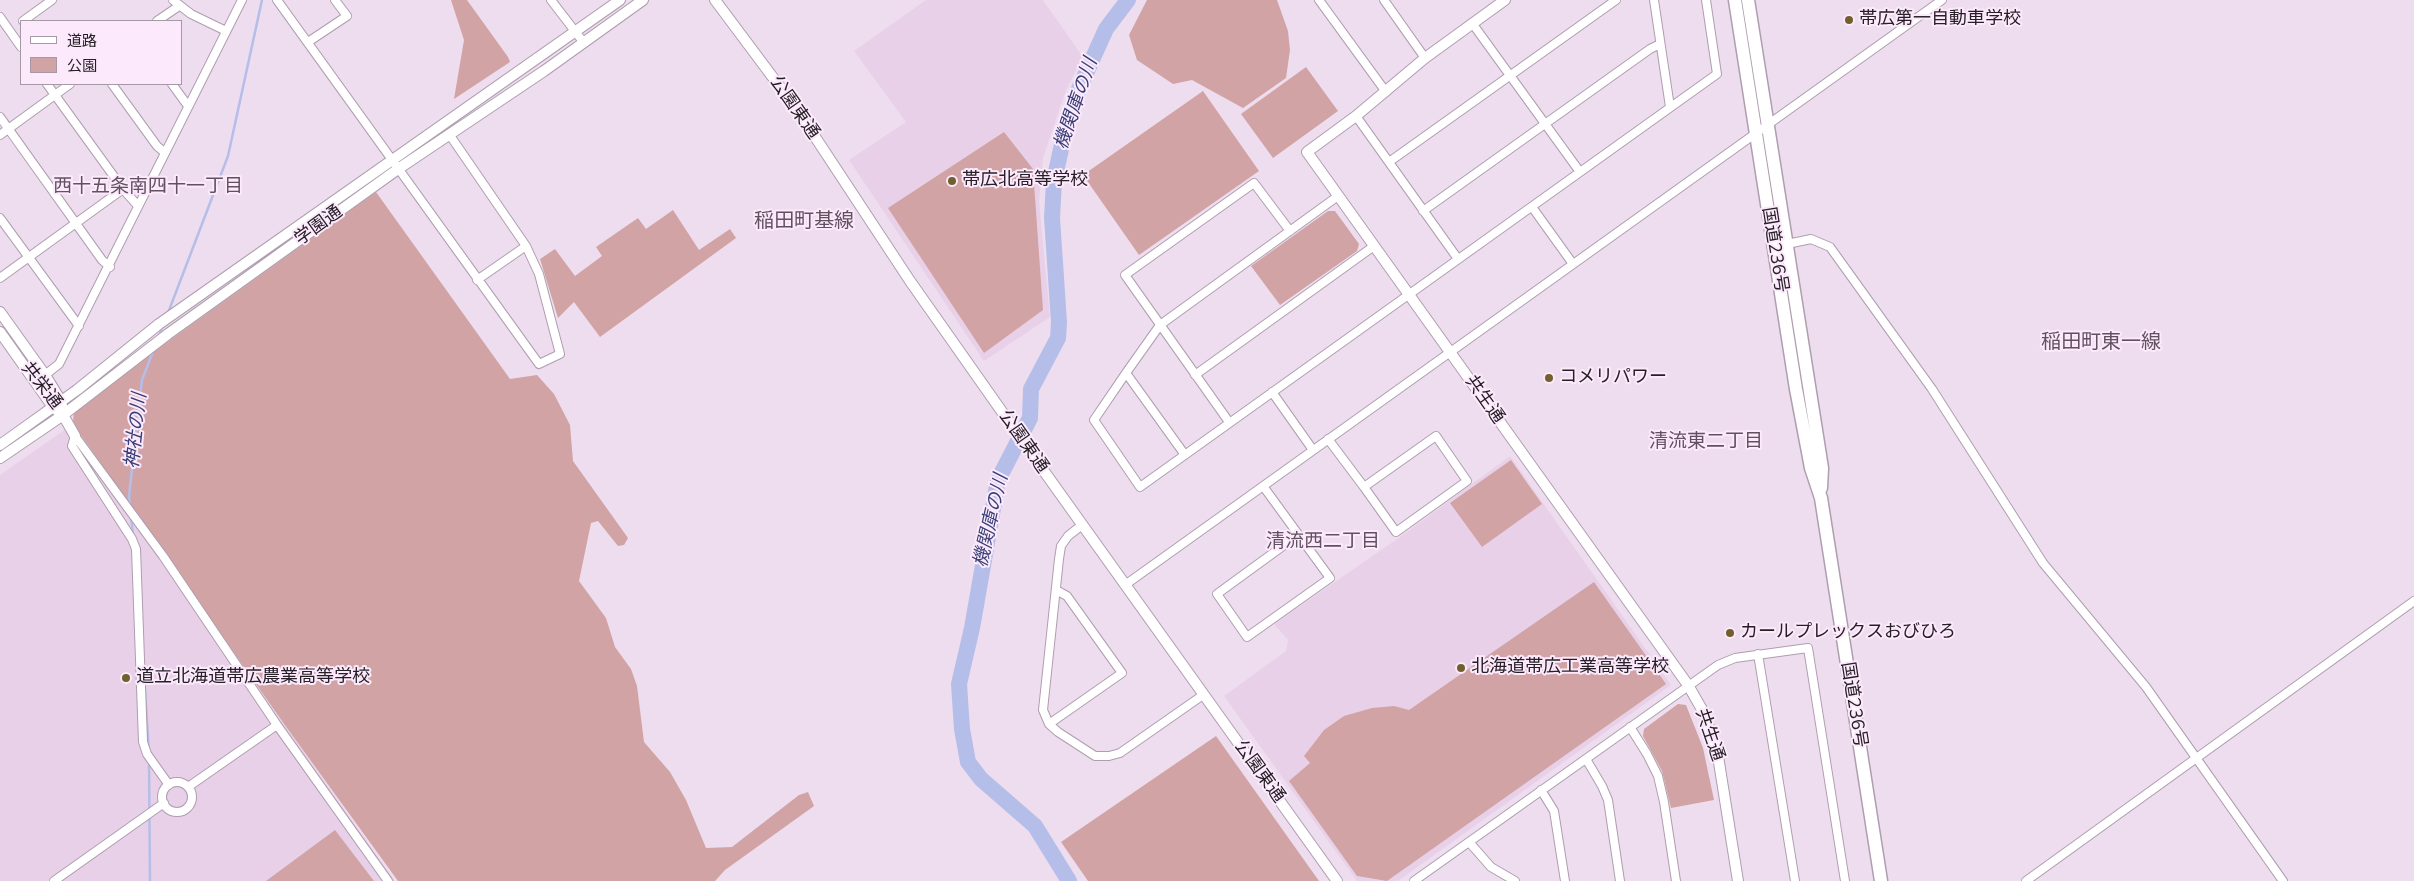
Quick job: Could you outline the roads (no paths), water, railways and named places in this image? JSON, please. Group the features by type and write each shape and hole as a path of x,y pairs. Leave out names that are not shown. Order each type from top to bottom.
{"highway":[{"name":"国道236号","path":"1735,0 1773,247 1807,448 1821,498 1881,881"},
{"name":"国道236号","path":"1748,0 1822,468 1821,498"}],"street":[{"path":"25,20 52,0"},
{"path":"173,0 191,14 226,31"},
{"path":"36,382 59,364 110,267 164,152 242,0"},
{"path":"277,0 539,364 560,354 539,274 526,246 449,134"},
{"path":"308,42 347,16 336,0"},
{"path":"551,0 584,43"},
{"name":"学園通","path":"0,445 57,404 159,324 620,0"},
{"name":"学園通","path":"0,458 62,415 168,334 398,169 584,43 643,0"},
{"name":"公園東通","path":"715,0 798,111 910,281 1031,454 1337,881"},
{"path":"1318,0 1386,92"},
{"name":"共生通","path":"1504,0 1425,58 1356,116 1307,152 1688,685 1704,713 1717,750 1738,881"},
{"path":"1389,162 1616,0"},
{"path":"1654,0 1670,107"},
{"path":"1338,196 1160,325 1094,420 1140,487 1717,74 1706,0"},
{"path":"1125,585 1942,0"},
{"path":"1388,1 1425,58"},
{"path":"158,20 179,6"},
{"path":"0,17 20,46"},
{"path":"1472,23 1580,172"},
{"path":"10,31 20,24"},
{"path":"1423,211 1660,44"},
{"path":"48,85 123,189 138,206"},
{"path":"0,134 69,85"},
{"path":"113,85 157,146 164,152"},
{"path":"173,85 188,106"},
{"path":"0,116 102,260 110,267"},
{"path":"1356,116 1458,260"},
{"path":"1229,422 1125,275 1254,183 1290,231"},
{"path":"0,278 123,189"},
{"path":"1532,207 1573,264"},
{"path":"0,218 79,326"},
{"path":"1773,247 1811,239 1830,247 1932,389 2043,563 2146,687 2198,757 2283,881"},
{"path":"477,280 526,246"},
{"path":"1195,375 1374,246"},
{"name":"共栄通","path":"0,312 45,375 62,415 75,436"},
{"name":"共栄通","path":"1,336 36,382 57,404"},
{"path":"1126,373 1185,455"},
{"path":"1272,392 1313,450"},
{"path":"75,436 163,556 277,725 388,881"},
{"path":"75,436 72,446 132,538 136,549 143,742 147,754 168,785"},
{"path":"1328,439 1396,532 1467,481 1436,436 1364,488"},
{"path":"1264,486 1330,578 1247,637 1217,594 1298,535"},
{"path":"1082,525 1068,536 1061,546 1042,710 1050,724 1058,732 1095,756 1109,756 1120,753 1203,695"},
{"path":"1050,724 1122,673 1067,596 1056,590"},
{"path":"2026,881 2414,600"},
{"path":"1418,880 1541,790 1718,665 1735,658 1808,648 1845,881"},
{"path":"1758,654 1795,881"},
{"path":"188,787 277,725"},
{"path":"1630,727 1658,776 1664,802 1676,881"},
{"path":"1586,759 1608,800 1620,881"},
{"path":"181,782 188,787 192,796 186,809 171,810 164,803 164,791 168,785 181,782"},
{"path":"1541,790 1554,811 1565,881"},
{"path":"54,881 164,803"},
{"path":"1469,842 1491,867 1515,881"}],"waterway":[{"name":"神社の川","path":"168,313 228,156 262,0"},
{"name":"機関庫の川","path":"1069,881 1035,826 981,779 968,762 962,729 959,684 972,628 998,480 1030,418 1031,389 1058,338 1059,322 1052,218 1054,181 1065,131 1078,91 1106,29 1128,0"},
{"name":"神社の川","path":"159,337 163,325"},
{"name":"神社の川","path":"130,508 129,496 142,380 154,349"},
{"name":"神社の川","path":"131,516 133,535"},
{"name":"神社の川","path":"144,675 149,752"},
{"name":"神社の川","path":"149,763 150,881"}],"place":[{"name":"帯広第一自動車学校","path":"1849,20"},
{"name":"帯広北高等学校","path":"952,181"},
{"name":"コメリパワー","path":"1549,378"},
{"name":"カールプレックスおびひろ","path":"1730,633"},
{"name":"北海道帯広工業高等学校","path":"1461,668"},
{"name":"道立北海道帯広農業高等学校","path":"126,678"}],"district":[{"name":"西十五条南四十一丁目","path":"148,187"},
{"name":"稲田町基線","path":"804,222"},
{"name":"稲田町東一線","path":"2101,343"},
{"name":"清流東二丁目","path":"1706,442"},
{"name":"清流西二丁目","path":"1323,542"}]}
